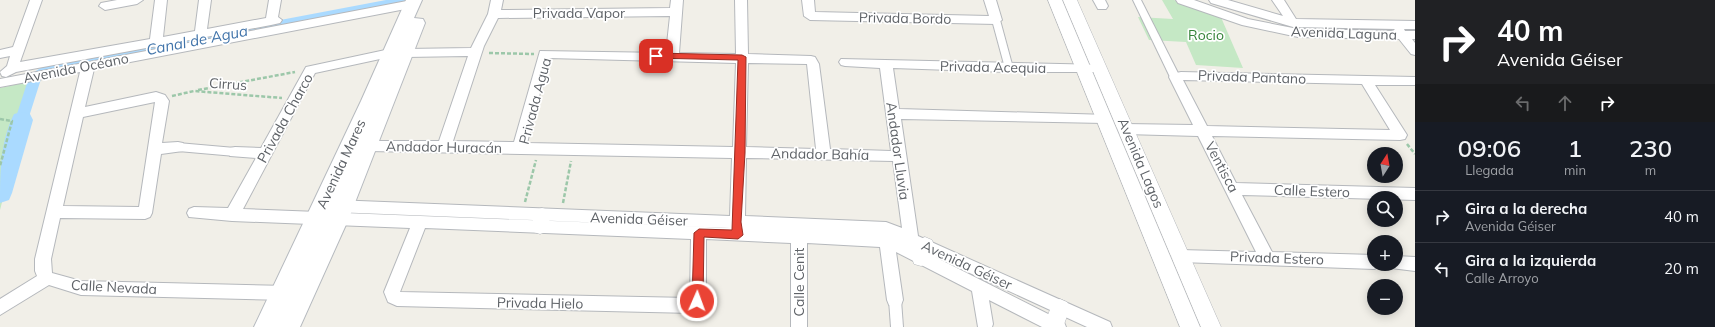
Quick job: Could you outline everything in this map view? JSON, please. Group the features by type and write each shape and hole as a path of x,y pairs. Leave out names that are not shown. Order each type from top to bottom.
{"main road":[{"name":"Avenida Mares","path":"288,327 304,295 329,212 379,101 418,1"},
{"name":"Avenida Mares","path":"266,327 282,293 368,146 379,101"}],"street":[{"path":"0,82 12,68 36,0"},
{"path":"106,6 137,0"},
{"path":"156,41 161,0"},
{"path":"201,32 205,0"},
{"path":"271,20 275,0"},
{"name":"Avenida Océano","path":"12,68 201,32 383,0"},
{"path":"444,146 476,52 494,14 498,0"},
{"path":"737,229 741,153 742,57 740,0"},
{"name":"Privada Bordo","path":"808,0 810,16 996,20"},
{"path":"990,0 1009,68"},
{"name":"Avenida Lagos","path":"1055,0 1082,69 1104,118 1190,327"},
{"name":"Avenida Lagos","path":"1070,0 1211,327"},
{"path":"1137,0 1175,77"},
{"name":"Avenida Laguna","path":"1182,0 1246,22 1298,34 1415,35"},
{"name":"Avenida Laguna","path":"1215,0 1293,23 1415,26"},
{"path":"1278,0 1293,23"},
{"name":"Avenida Océano","path":"0,82 418,1"},
{"name":"Privada Vapor","path":"494,14 677,6 672,56"},
{"path":"1394,25 1415,51"},
{"path":"0,54 18,50"},
{"name":"Privada Charco","path":"232,215 310,70 398,53 476,52"},
{"name":"Privada Agua","path":"741,153 519,148 544,54 742,57 811,60 813,64 824,154"},
{"name":"Privada Acequia","path":"845,62 1009,68 1100,68"},
{"name":"Andador Lluvia","path":"886,64 900,156 919,247"},
{"path":"0,308 47,278 43,270 43,259 88,66"},
{"name":"Privada Pantano","path":"1175,77 1415,81"},
{"name":"Ventisca","path":"1175,77 1234,189 1267,258"},
{"path":"1125,129 1400,136 1366,80"},
{"path":"54,212 145,213 162,101 160,98 77,113"},
{"path":"893,114 1104,118"},
{"name":"Andador Huracán","path":"368,146 519,148"},
{"path":"154,149 178,148 265,153"},
{"name":"Andador Bahía","path":"741,153 900,156"},
{"path":"1129,178 1147,178"},
{"name":"Calle Estero","path":"1234,189 1415,194"},
{"path":"194,213 232,215 329,212"},
{"name":"Avenida Géiser","path":"329,212 523,214 541,221 560,215 737,229 799,237 878,240 919,247 979,287 1057,320 1104,327"},
{"name":"Avenida Géiser","path":"329,212 420,222 541,221 699,233 737,229 886,228 1057,320"},
{"name":"Privada Hielo","path":"420,222 392,292 394,297 397,299 693,306 696,304 698,298 699,233"},
{"name":"Calle Cenit","path":"799,237 799,327"},
{"path":"887,242 897,327"},
{"name":"Privada Estero","path":"1180,256 1367,262"},
{"path":"1403,263 1415,264"},
{"name":"Calle Nevada","path":"47,278 81,288 282,293 304,295"},
{"path":"979,287 985,324"}],"path":[{"path":"476,52 544,54"},
{"path":"194,91 310,70"},
{"name":"Cirrus","path":"160,98 194,91 294,98"},
{"path":"0,119 12,121 0,166"},
{"path":"523,214 539,148"},
{"path":"560,215 573,149"}],"green space":[{"name":"Rocio","path":"1162,0 1174,0 1220,15 1243,68 1196,65 1186,42 1149,40 1138,17 1173,19"},
{"path":"37,80 21,128 0,210 0,88"}],"waterway":[{"name":"Canal de Agua","path":"22,120 35,77 51,67 405,0"},
{"path":"0,193 22,120"}],"route":[{"path":"656,56 742,57 741,153 737,222 738,235 699,233 697,301"}]}
